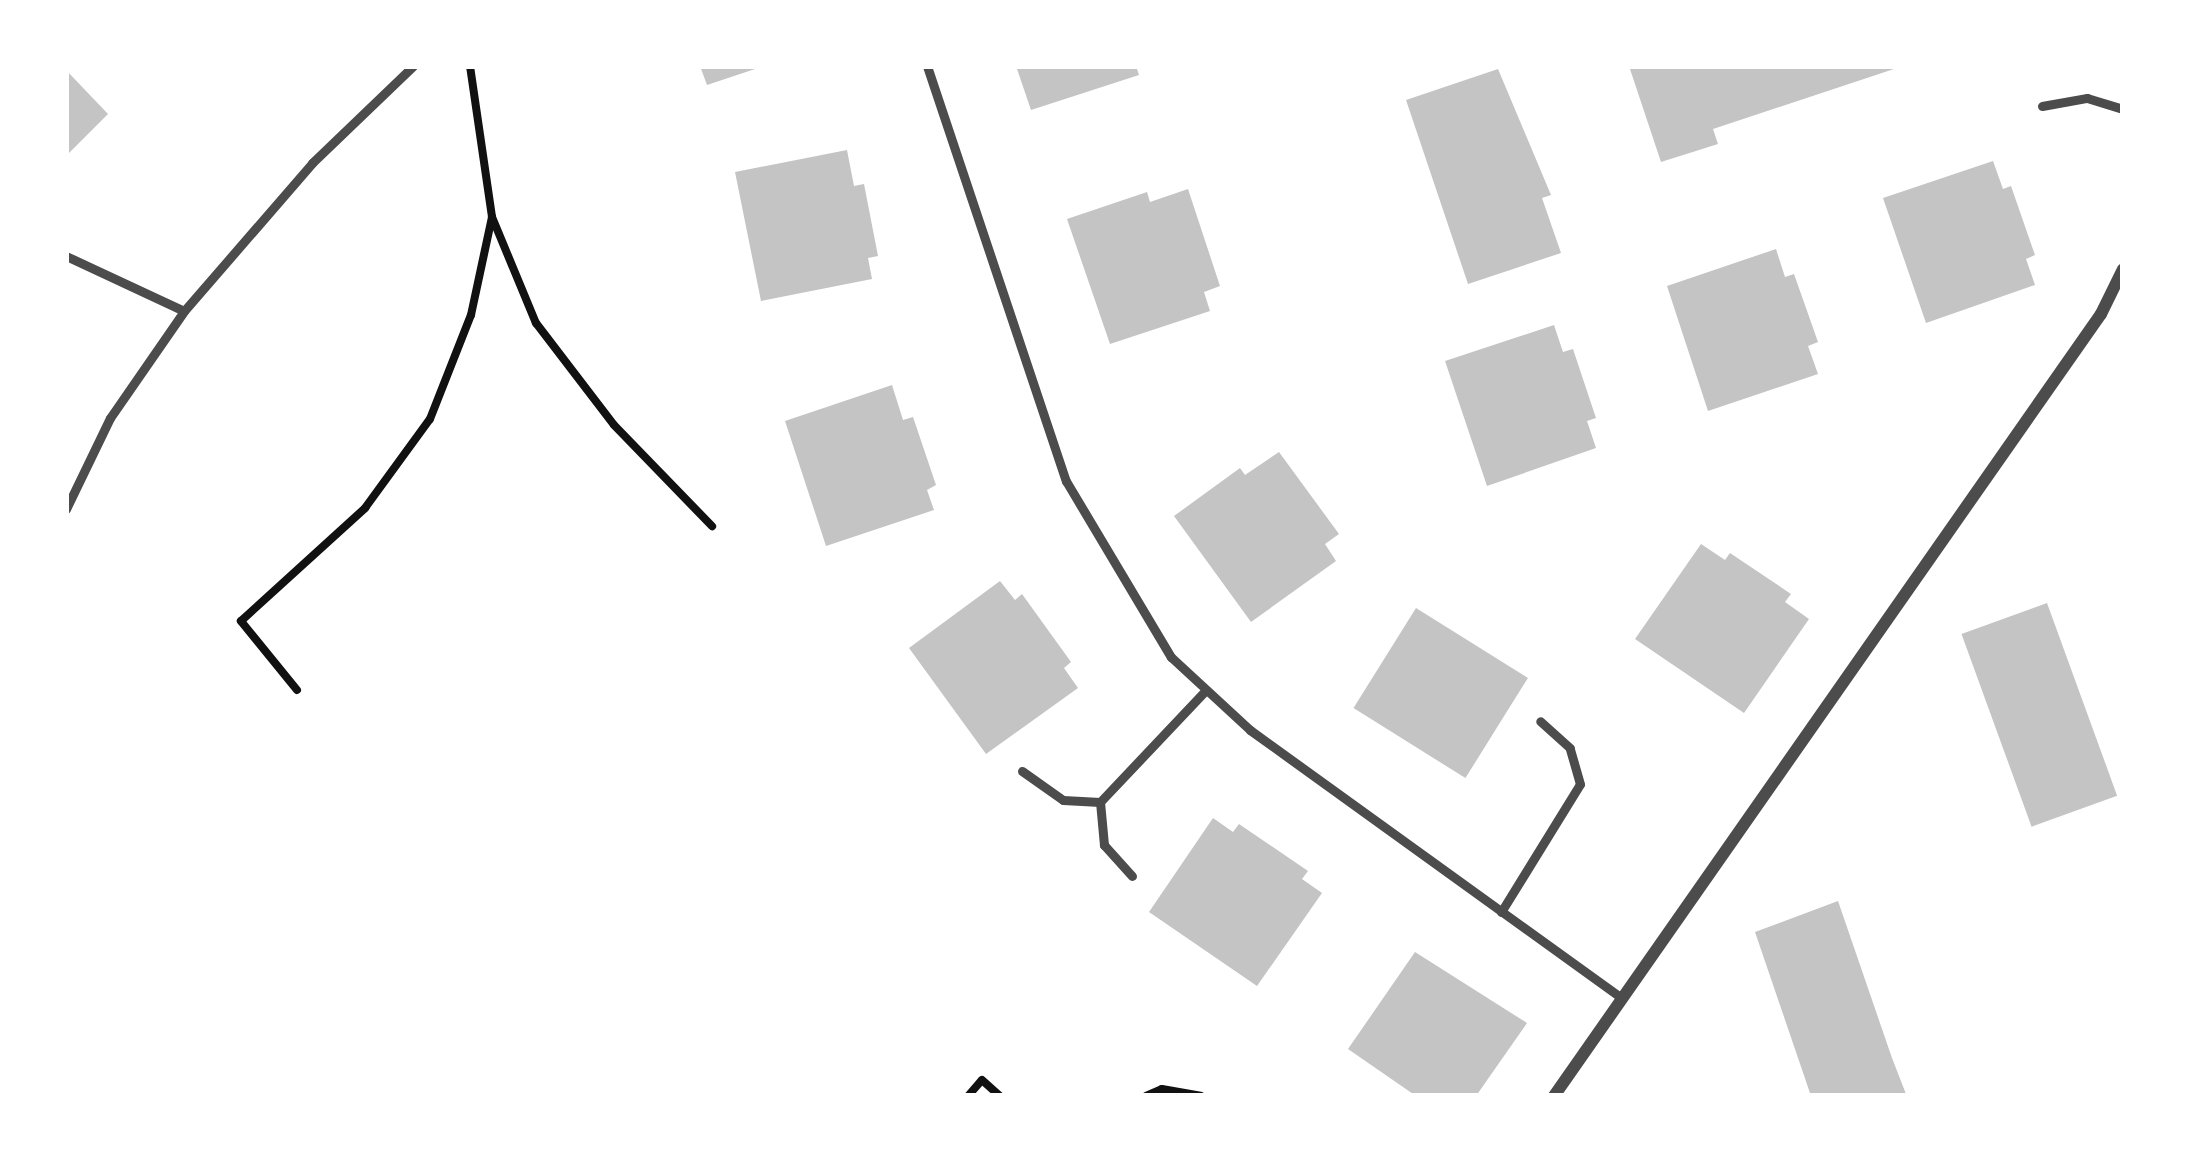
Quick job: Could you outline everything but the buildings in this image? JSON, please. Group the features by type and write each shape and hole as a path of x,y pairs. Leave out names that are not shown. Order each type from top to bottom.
{"street":[{"path":"1554,1096 2101,314 2123,269"}],"lane":[{"path":"66,509 110,418 184,311 272,206 413,66"},
{"path":"927,66 1066,481 1171,657 1206,690 1622,998"},
{"path":"2042,106 2087,98 2123,109"},
{"path":"66,256 184,311"},
{"path":"1132,876 1104,845 1100,802 1206,690"},
{"path":"1501,912 1580,784 1570,748 1540,721"},
{"path":"1022,771 1063,800 1100,802"}],"path":[{"path":"470,66 492,217 536,323 614,424 712,526"},
{"path":"297,690 241,621 365,508 430,419 471,315 492,217"},
{"path":"968,1096 982,1080 1000,1096"},
{"path":"1146,1096 1162,1089 1200,1096"}]}
